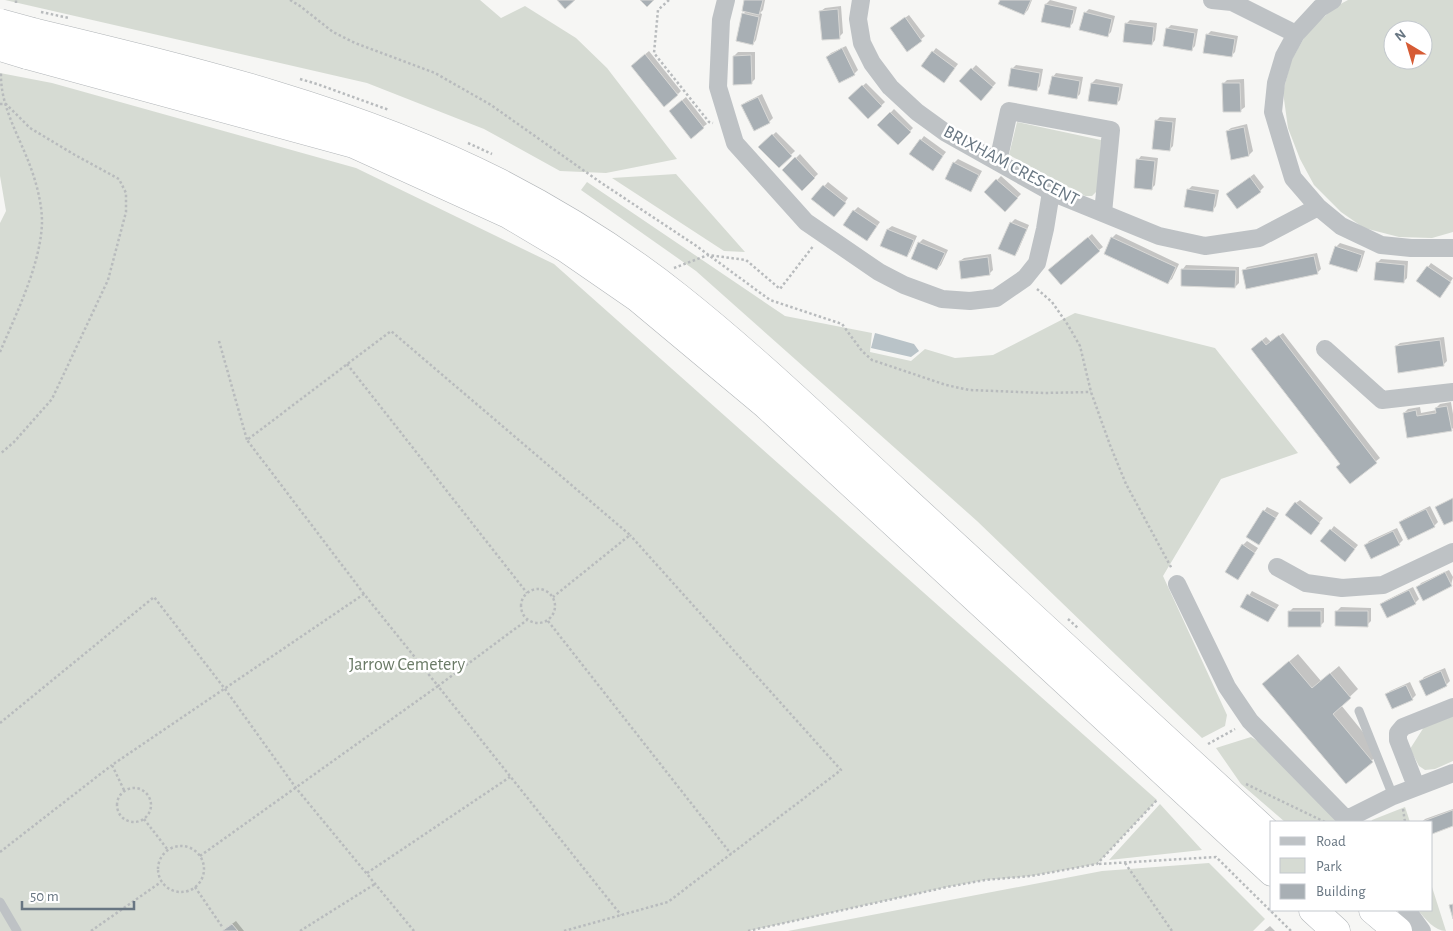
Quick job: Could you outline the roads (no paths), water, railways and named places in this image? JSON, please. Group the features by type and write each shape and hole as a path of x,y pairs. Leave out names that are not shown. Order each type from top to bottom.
{"highway":[{"path":"10,8 30,43 354,144 508,214 567,249 638,298 766,404 1134,727 1270,835"},
{"path":"0,60 30,43"},
{"path":"1134,727 1229,786 1270,821"},
{"path":"1134,727 1270,870"},
{"path":"1134,727 1176,794 1240,861 1270,889"},
{"path":"1293,911 1314,931"},
{"path":"1314,911 1336,931"},
{"path":"1351,911 1373,931"},
{"path":"1374,911 1398,931"}],"street":[{"path":"726,0 721,20 718,87 735,143 806,222 878,272 904,285 942,299 970,301 996,298 1025,278 1037,263 1051,192"},
{"name":"BRIXHAM CRESCENT","path":"861,0 858,19 862,44 872,63 890,87 917,112 946,133 1051,192 1159,236 1206,246 1259,238 1318,207"},
{"path":"1212,0 1232,2 1296,34"},
{"path":"1333,0 1320,8 1296,34 1284,56 1276,83 1273,112 1293,178 1318,207 1341,226 1381,245 1411,248 1453,248"},
{"path":"998,162 1009,111 1110,130 1103,213"},
{"path":"1325,349 1382,400 1453,392"},
{"path":"1277,567 1306,583 1342,588 1383,585 1453,552"},
{"path":"1177,584 1227,687 1250,721 1348,821 1393,796 1453,773"},
{"path":"1416,786 1398,740 1398,733 1403,727 1453,707"},
{"path":"1408,911 1422,931"}],"lane":[{"path":"1359,711 1393,796"},
{"path":"0,902 17,931"}],"park label":[{"name":"Jarrow Cemetery","path":"407,665"}]}
